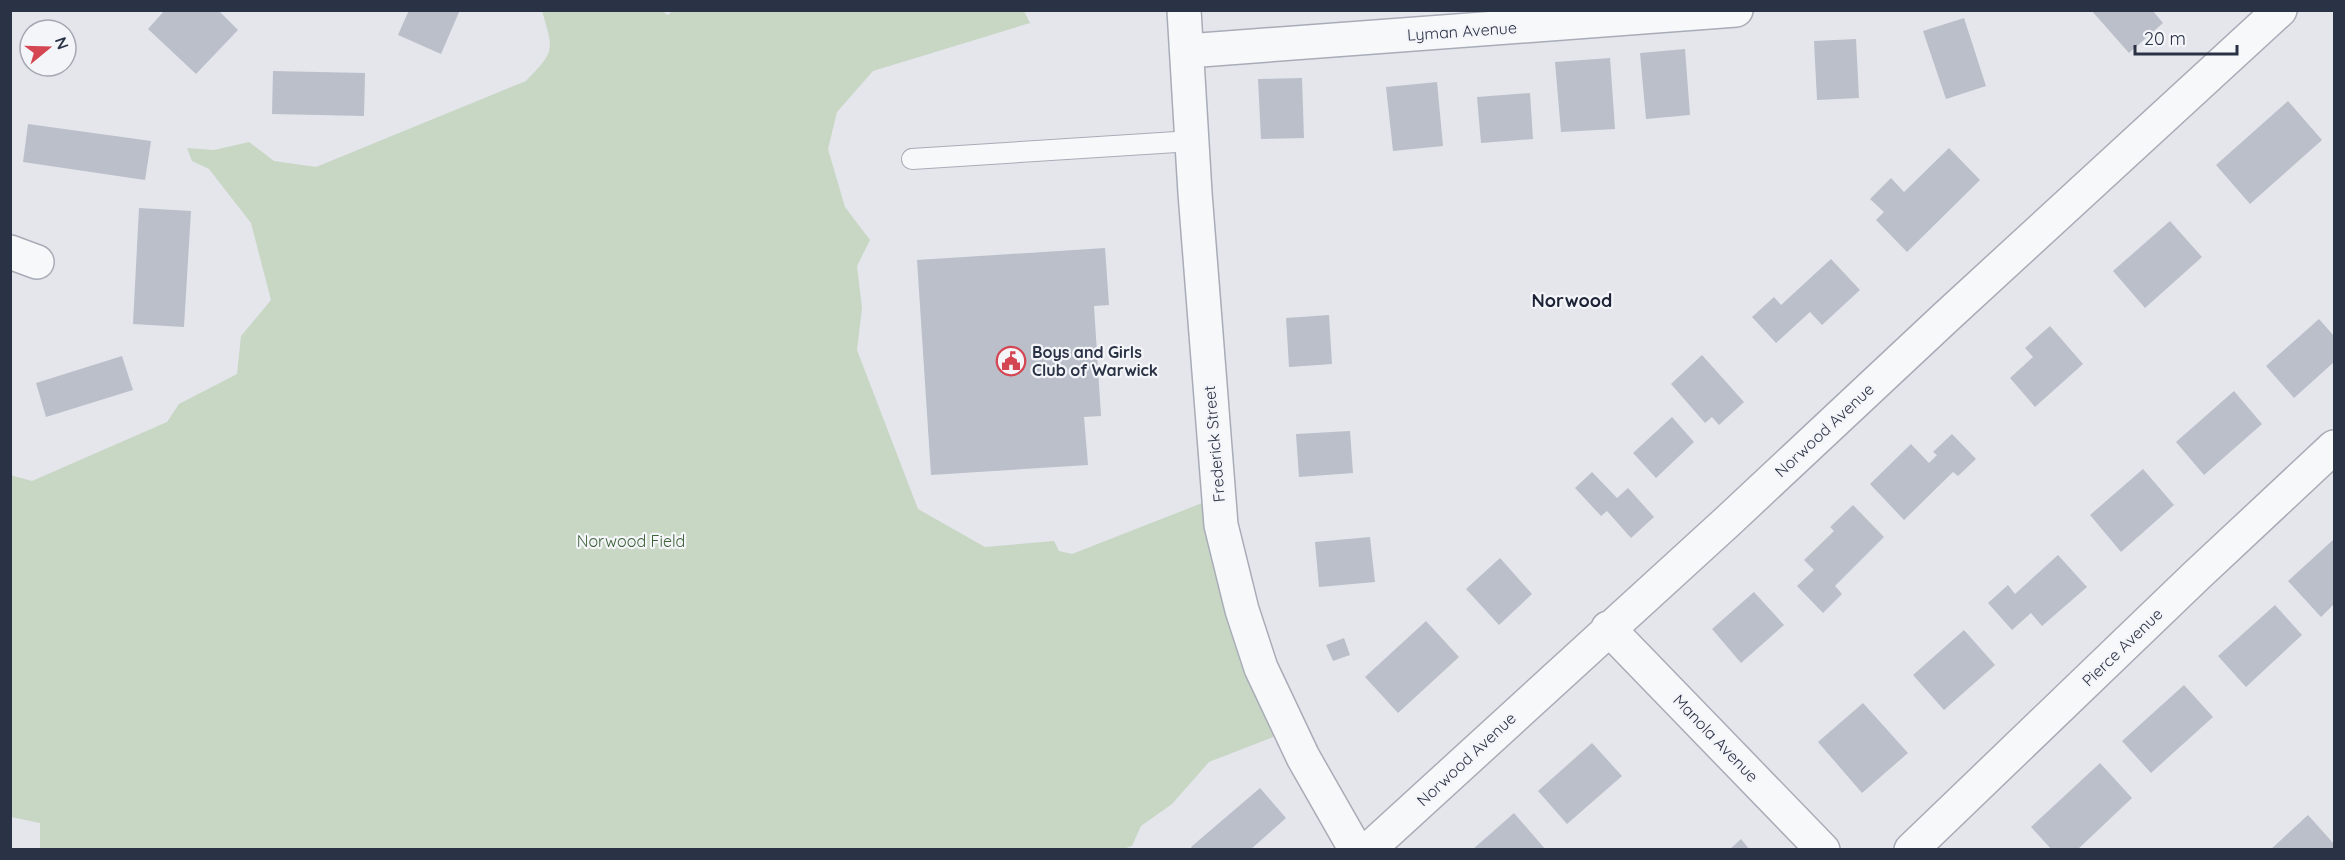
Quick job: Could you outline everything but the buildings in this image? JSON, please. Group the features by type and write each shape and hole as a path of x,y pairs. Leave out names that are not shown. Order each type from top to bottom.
{"street":[{"name":"Frederick Street","path":"1184,10 1213,439 1221,525 1242,610 1261,668 1303,757 1356,849"},
{"name":"Lyman Avenue","path":"1187,51 1736,10"},
{"name":"Norwood Avenue","path":"1368,849 2280,10"},
{"name":"Pierce Avenue","path":"1911,849 2334,447"},
{"name":"Manola Avenue","path":"1608,628 1823,849"}],"lane":[{"path":"912,159 1192,141"}],"green space":[{"name":"Norwood Field","path":"660,10 668,15 673,10 1024,11 1030,23 873,71 837,112 828,149 845,207 870,240 857,266 862,308 857,350 918,509 985,547 1054,541 1059,551 1072,554 1220,496 1291,730 1209,762 1172,804 1141,826 1132,846 1123,849 40,849 40,823 11,817 10,475 32,481 167,422 179,404 237,374 241,336 271,300 251,223 209,169 192,161 187,148 214,150 249,142 274,161 316,167 526,81 542,63 549,50 549,35 542,11"}],"place":[{"name":"Boys and Girls Club of Warwick","path":"1011,361"}],"district":[{"name":"Norwood","path":"1572,300"}]}
